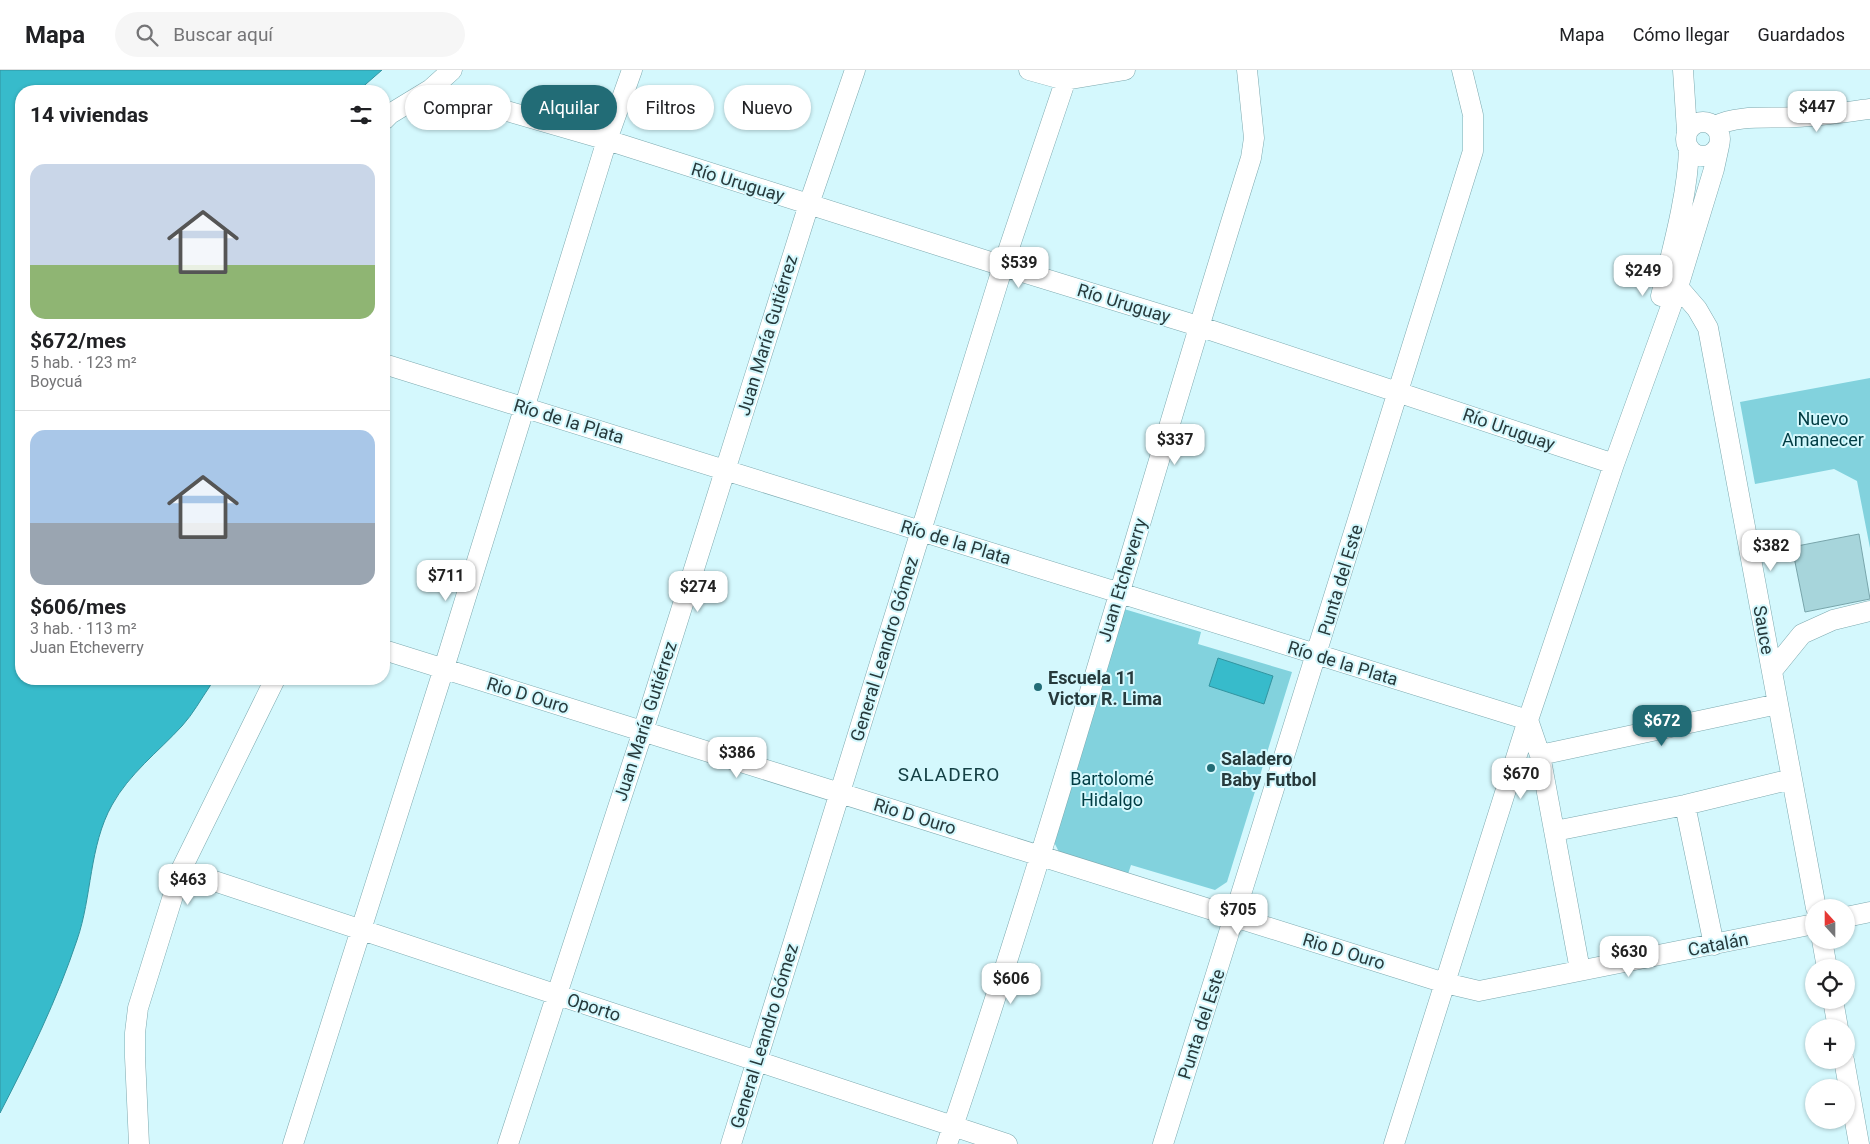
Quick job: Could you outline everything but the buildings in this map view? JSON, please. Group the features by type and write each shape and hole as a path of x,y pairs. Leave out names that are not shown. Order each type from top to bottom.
{"street":[{"path":"436,85 452,70"},
{"path":"292,1144 444,668 607,140 632,70"},
{"name":"Juan María Gutiérrez","path":"508,1144 643,731 809,204 855,70"},
{"path":"1029,70 1067,75 1124,70"},
{"name":"Juan Etcheverry","path":"950,1135 1041,856 1198,326 1252,158 1254,138 1247,70"},
{"name":"Punta del Este","path":"1163,1144 1473,151 1472,116 1462,70"},
{"path":"1671,286 1689,165 1683,70"},
{"name":"General Leandro Gómez","path":"731,1144 1003,266 1067,75"},
{"path":"1685,92 1693,110 1716,134 1715,151 1704,156 1693,153 1688,140 1695,123 1700,122 1716,134"},
{"path":"390,114 405,105"},
{"path":"1394,1144 1528,720 1617,456 1671,286 1716,134 1735,120 1798,117 1870,109"},
{"name":"Río Uruguay","path":"511,113 607,140 1198,326 1399,392 1617,456"},
{"name":"Sauce","path":"1671,286 1697,309 1708,328 1814,899"},
{"name":"Río de la Plata","path":"390,366 1528,720"},
{"path":"1772,671 1802,634 1833,620 1870,611"},
{"name":"Rio D Ouro","path":"390,652 1445,983"},
{"path":"139,1144 134,1057 138,1008 181,870 272,685"},
{"path":"1540,755 1778,704"},
{"path":"1528,720 1540,755 1580,970"},
{"path":"1555,831 1685,805 1792,779"},
{"path":"1685,805 1714,945"},
{"name":"Oporto","path":"181,870 756,1061 950,1135 1007,1144"},
{"path":"1855,915 1870,912"},
{"name":"Catalán","path":"1445,983 1479,991 1805,926"},
{"path":"1846,1069 1859,1144"}],"green space":[{"name":"Nuevo Amanecer","path":"1870,378 1870,548 1857,481 1834,469 1755,484 1740,402"},
{"name":"Bartolomé Hidalgo","path":"1124,609 1201,632 1198,644 1292,672 1227,882 1215,890 1131,865 1128,874 1060,854 1054,842"}],"shaded area":[{"path":"0,70 382,70 365,85 15,85 15,685 210,685 186,721 135,773 112,805 99,837 82,924 61,984 42,1028 0,1113"},
{"path":"1218,658 1273,676 1264,704 1209,686"}],"place":[{"name":"Escuela 11 Victor R. Lima","path":"1038,687"},
{"name":"Saladero Baby Futbol","path":"1211,768"}],"district":[{"name":"SALADERO","path":"949,774"}]}
